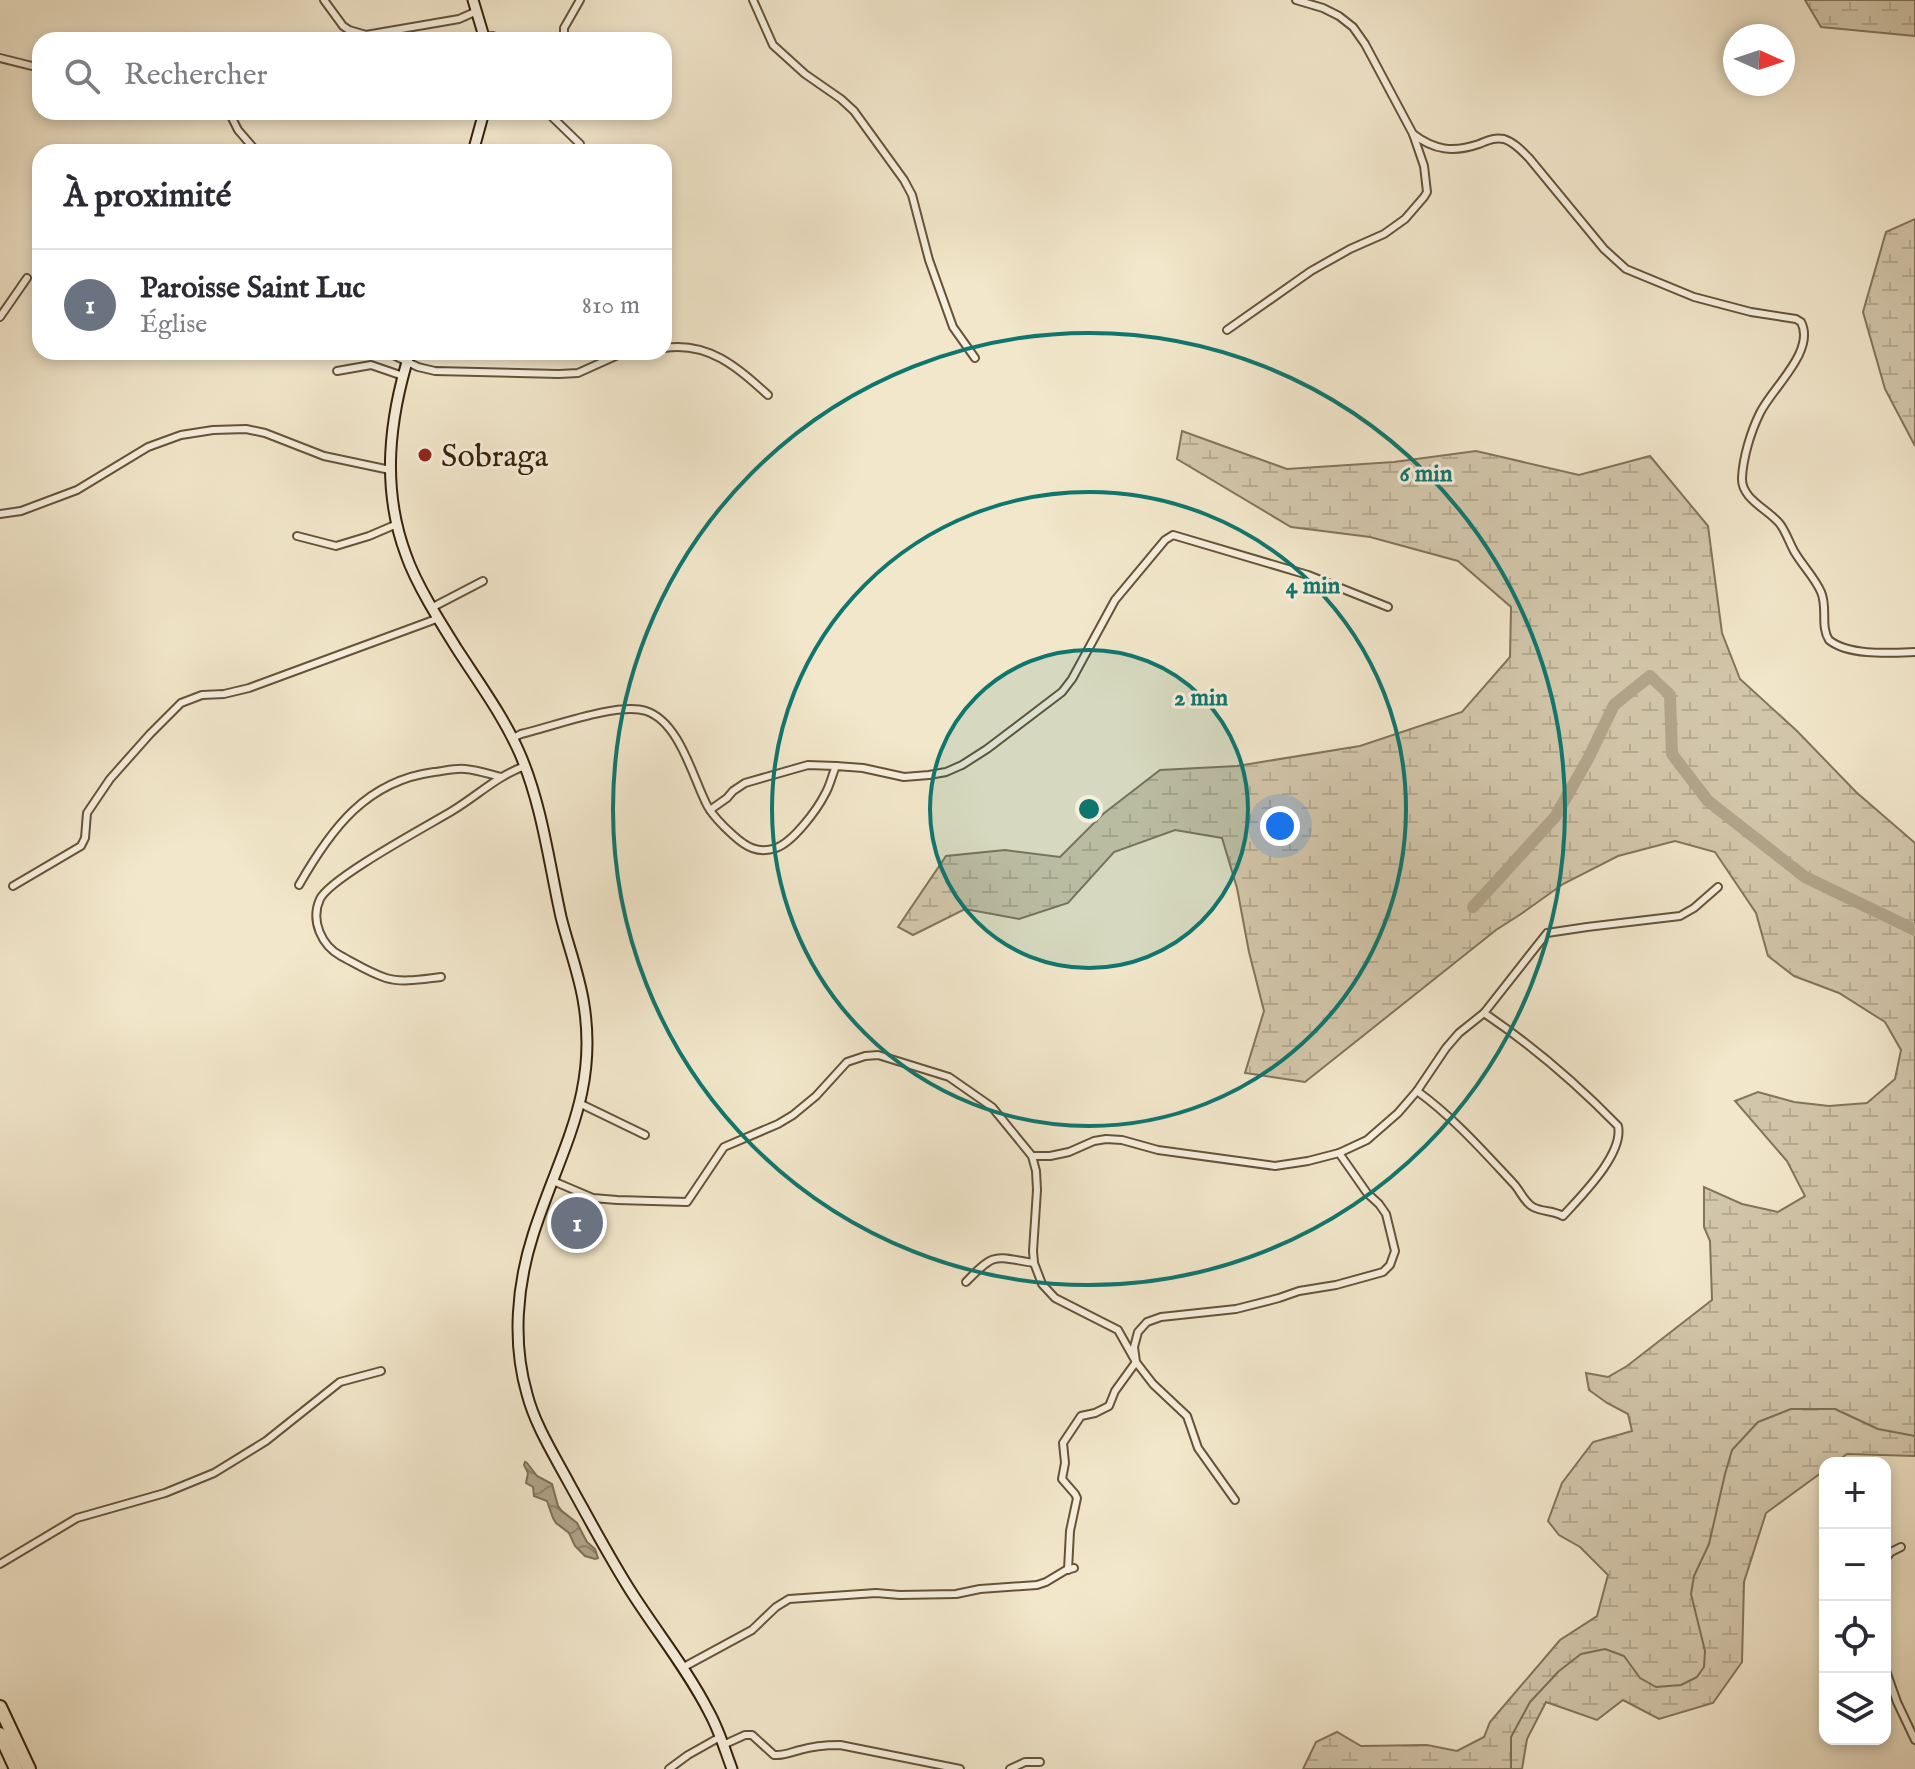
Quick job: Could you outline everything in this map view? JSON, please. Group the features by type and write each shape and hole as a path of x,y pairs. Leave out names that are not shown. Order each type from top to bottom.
{"highway":[{"path":"0,1707 29,1769"},
{"path":"0,1734 16,1769"}],"street":[{"path":"324,0 343,26 356,32"},
{"path":"473,0 483,32"},
{"path":"564,32 580,0"},
{"path":"753,0 773,45 854,111 904,180 912,195 929,260 953,327 975,358"},
{"path":"1227,330 1311,271 1384,234 1405,219 1427,192 1424,166 1413,134 1365,44 1353,27 1339,16 1296,0"},
{"path":"383,32 459,19 477,11"},
{"path":"0,58 32,66"},
{"path":"233,120 250,144"},
{"path":"475,144 482,120"},
{"path":"555,120 580,144"},
{"path":"1413,134 1434,147 1453,150 1492,139 1507,140 1529,158 1604,249 1626,269 1694,297 1801,322 1804,342 1784,380 1760,414 1749,445 1742,477 1745,491 1779,523 1822,593 1826,635 1832,643 1863,652 1915,652"},
{"path":"0,317 27,278"},
{"path":"672,348 706,350 768,395"},
{"path":"407,360 393,422 390,470 397,524 415,576 513,738 525,766 583,996 588,1058 581,1104 532,1236 522,1281 518,1332 522,1377 550,1448 616,1568 710,1714 732,1769"},
{"path":"411,360 418,367 435,371 559,374 578,373 607,360"},
{"path":"337,371 371,365 403,376"},
{"path":"0,514 21,511 77,490 148,447 181,435 213,430 246,429 265,433 324,456 390,470"},
{"path":"297,536 336,546 397,524"},
{"path":"710,810 745,783 808,765 863,768 904,777 946,772 962,765 1062,692 1115,600 1165,540 1173,535 1308,575 1388,607"},
{"path":"433,607 483,581"},
{"path":"13,886 81,846 85,838 87,813 110,779 181,703 202,695 249,688 439,618"},
{"path":"513,738 598,714 620,710 644,711 661,720 674,735 710,810 741,843 755,851 781,846 792,838 825,796 836,766"},
{"path":"441,977 387,978 332,951 319,934 319,900 346,876 501,777 525,766"},
{"path":"299,885 334,831 351,812 399,779 464,769 501,777"},
{"path":"1032,1156 1069,1152 1106,1139 1158,1150 1275,1166 1339,1153 1367,1140 1388,1124 1417,1091 1446,1048 1484,1013 1547,933 1680,916 1718,887"},
{"path":"1417,1091 1440,1108 1536,1209 1555,1211 1563,1216 1579,1199 1611,1157 1618,1143 1618,1126 1559,1069 1484,1013"},
{"path":"553,1181 593,1198 687,1202 724,1147 793,1115 816,1096 847,1062 878,1055 949,1077 992,1107 1032,1156 1037,1190 1033,1251 1042,1284 1055,1298 1118,1330 1153,1384 1187,1416 1198,1448 1235,1500"},
{"path":"581,1104 645,1135"},
{"path":"682,1668 735,1641 789,1599 876,1593 956,1594 980,1589 1041,1585 1071,1569 1070,1531 1077,1498 1062,1479 1065,1463 1063,1443 1081,1416 1109,1406 1115,1391 1136,1362 1134,1347 1138,1332 1147,1322 1161,1317 1236,1309 1383,1272 1390,1265 1395,1251 1386,1214 1339,1153"},
{"path":"966,1282 985,1262 995,1258 1034,1263"},
{"path":"0,1564 77,1518 165,1493 214,1473 266,1441 340,1382 381,1371"},
{"path":"1891,1552 1901,1547"},
{"path":"1887,1673 1915,1740"},
{"path":"669,1769 688,1755 745,1735 752,1735 774,1755 784,1756 824,1745 840,1745 960,1769"},
{"path":"1010,1769 1025,1762 1040,1762"}],"green space":[{"path":"1805,0 1915,0 1915,36 1821,27"},
{"path":"1915,219 1915,446 1885,389 1863,312 1886,232"},
{"path":"1182,431 1287,469 1394,462 1476,451 1579,475 1650,456 1708,526 1722,633 1740,679 1797,731 1856,792 1915,843 1915,1456 1847,1454 1843,1457 1819,1457 1819,1474 1766,1513 1744,1582 1742,1662 1713,1703 1659,1719 1623,1700 1597,1720 1546,1702 1527,1739 1522,1769 1303,1769 1316,1742 1337,1732 1361,1746 1427,1745 1457,1751 1484,1737 1490,1722 1560,1640 1597,1616 1608,1575 1580,1547 1559,1535 1548,1521 1562,1483 1593,1442 1632,1431 1628,1414 1589,1390 1586,1373 1608,1377 1627,1366 1712,1300 1710,1241 1704,1227 1704,1187 1742,1204 1778,1212 1805,1196 1787,1161 1735,1101 1758,1092 1794,1102 1829,1106 1867,1103 1895,1079 1901,1050 1885,1022 1839,993 1794,976 1768,956 1756,913 1715,852 1675,841 1618,856 1563,884 1496,930 1305,1082 1245,1073 1264,1011 1237,888 1222,838 1175,830 1114,852 1068,903 1019,919 965,909 913,935 898,927 946,856 1005,850 1060,857 1103,814 1160,770 1237,766 1360,746 1462,712 1510,657 1511,607 1458,561 1370,537 1291,527 1177,459"}],"water":[{"path":"525,1462 537,1476 552,1484 558,1506 577,1523 598,1558 585,1556 575,1546 569,1533 556,1523 547,1501 534,1496 533,1487 526,1483 528,1473"}],"waterway":[{"path":"1473,907 1555,817 1614,705 1650,676 1670,695 1672,754 1708,801 1805,877 1915,930"},
{"path":"1511,1769 1511,1737 1530,1702 1559,1671 1581,1654 1605,1649 1624,1656 1640,1678 1656,1687 1681,1685 1697,1677 1704,1667 1705,1651 1691,1594 1694,1576 1709,1544 1732,1450 1758,1422 1791,1409 1835,1409 1878,1429 1915,1436"}],"place":[{"name":"Sobraga","path":"425,455"},
{"name":"Paroisse Saint Luc","path":"577,1223"}]}
